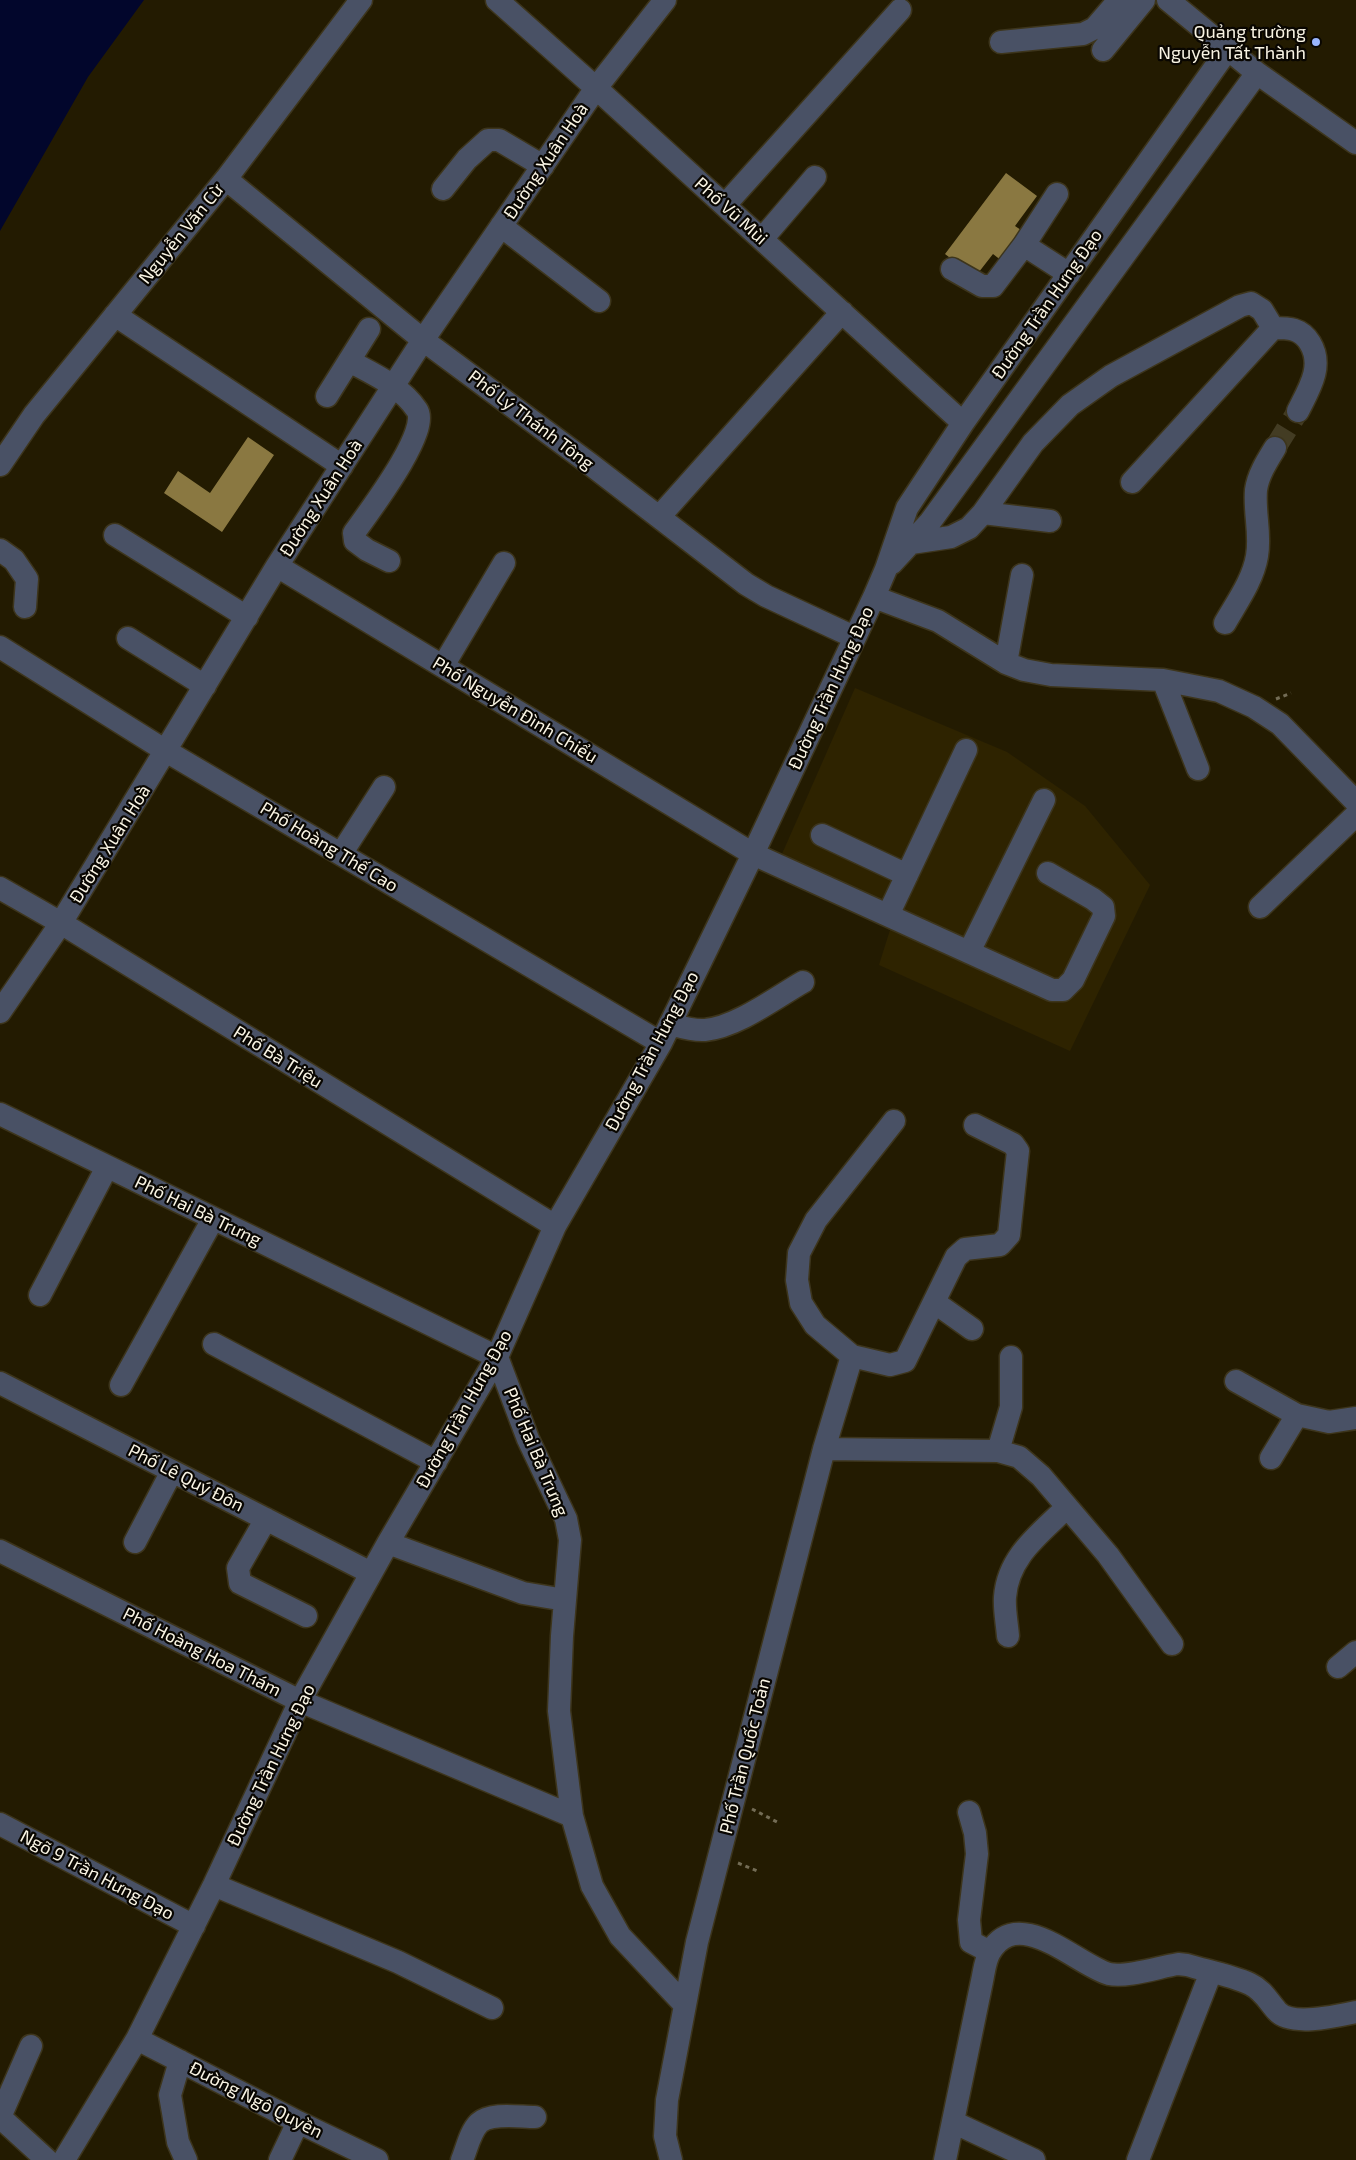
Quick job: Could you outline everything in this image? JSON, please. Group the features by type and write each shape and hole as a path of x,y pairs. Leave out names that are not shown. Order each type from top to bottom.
{"street":[{"name":"Nguyễn Văn Cừ","path":"0,466 34,415 226,179 361,0"},
{"name":"Phố Vũ Mùi","path":"497,0 963,423"},
{"name":"Đường Xuân Hoà","path":"0,1012 61,923 278,566 394,385 596,88 665,0"},
{"path":"1002,42 1084,34 1094,28 1119,0"},
{"path":"1103,50 1144,0"},
{"path":"1168,0 1257,73 1356,143"},
{"path":"724,205 900,10"},
{"name":"Đường Trần Hưng Đạo","path":"64,2160 136,2039 214,1885 300,1701 371,1573 497,1358 555,1226 665,1034 753,854 874,597 886,569 907,508 963,423 1228,49"},
{"name":"Đường Trần Hưng Đạo","path":"886,569 930,522 1257,73"},
{"path":"443,189 467,159 488,140 499,140 542,166"},
{"path":"762,239 815,178"},
{"name":"Phố Lý Thánh Tông","path":"226,179 424,340 659,516 746,584 766,596 854,637"},
{"path":"952,269 982,286 993,286 1024,245 1057,194"},
{"path":"501,226 599,301"},
{"path":"1024,245 1069,274"},
{"path":"911,543 951,537 968,528 983,513 1032,443 1070,405 1111,376 1240,306 1251,303 1262,310 1273,328"},
{"path":"659,516 842,312"},
{"path":"115,315 342,466"},
{"path":"1132,482 1273,328 1290,328 1305,334 1315,350 1317,366 1298,411"},
{"path":"327,396 369,329"},
{"path":"349,361 394,385 418,411 420,423 415,437 394,475 354,534 355,541 367,550 389,561"},
{"path":"1225,623 1246,589 1257,558 1259,533 1256,489 1263,468 1275,448"},
{"path":"983,513 1050,521"},
{"path":"116,535 247,617"},
{"path":"0,550 14,560 27,579 25,607"},
{"path":"443,666 504,563"},
{"name":"Phố Nguyễn Đình Chiểu","path":"278,566 753,854 1052,990 1063,990 1074,980 1104,916 1103,907 1093,899 1048,873"},
{"path":"1006,663 1022,575"},
{"path":"874,597 938,621 1006,663 1024,670 1050,675 1163,680 1219,691 1254,707 1280,724 1356,802"},
{"path":"128,638 205,686"},
{"name":"Phố Hoàng Thế Cao","path":"0,647 166,751 341,854 665,1034"},
{"path":"1163,680 1198,769"},
{"path":"888,915 966,750"},
{"path":"341,854 384,787"},
{"path":"968,952 1044,800"},
{"path":"1260,907 1356,815"},
{"path":"822,835 907,876"},
{"name":"Phố Bà Triệu","path":"0,888 61,923 555,1226"},
{"path":"665,1034 704,1030 738,1019 803,982"},
{"name":"Phố Hai Bà Trưng","path":"0,1114 497,1358 528,1439 566,1519 570,1540 560,1711 572,1816 592,1886 620,1936 684,2004"},
{"path":"894,1121 816,1220 799,1253 796,1280 801,1303 814,1325 852,1356 890,1365 905,1361 956,1257 965,1249 1000,1245 1009,1235 1018,1151 1013,1144 976,1125"},
{"path":"40,1295 108,1167"},
{"path":"121,1385 213,1219"},
{"path":"934,1302 972,1329"},
{"path":"214,1344 436,1462"},
{"name":"Phố Trần Quốc Toản","path":"671,2160 665,2136 667,2109 684,2004 697,1942 824,1449 852,1356"},
{"path":"998,1451 1011,1407 1011,1357"},
{"path":"1236,1381 1297,1415 1329,1422 1356,1418"},
{"name":"Phố Lê Quý Đôn","path":"0,1383 371,1573"},
{"path":"1271,1458 1297,1415"},
{"path":"824,1449 998,1451 1019,1457 1041,1476 1108,1555 1172,1644"},
{"path":"135,1542 172,1471"},
{"path":"1008,1636 1005,1598 1010,1570 1022,1552 1067,1507"},
{"path":"266,1519 238,1568 240,1583 306,1616"},
{"path":"388,1544 524,1593 565,1600"},
{"name":"Phố Hoàng Hoa Thám","path":"0,1551 300,1701 572,1816"},
{"path":"1338,1667 1356,1652"},
{"path":"968,1812 976,1833 977,1854 969,1920 971,1942 990,1952"},
{"name":"Ngõ 9 Trần Hưng Đạo","path":"0,1824 194,1926"},
{"path":"214,1885 398,1962 492,2008"},
{"path":"946,2160 982,1981 990,1952 1003,1938 1017,1934 1041,1937 1109,1974 1124,1974 1178,1964 1187,1965 1250,1984 1264,1993 1278,2013 1290,2018 1311,2020 1356,2019"},
{"path":"1138,2160 1211,1972"},
{"name":"Đường Ngô Quyền","path":"136,2039 377,2160"},
{"path":"31,2046 0,2117 48,2160"},
{"path":"180,2061 170,2096 178,2142 186,2160"},
{"path":"462,2160 473,2133 480,2122 494,2117 534,2117"},
{"path":"280,2160 298,2122"},
{"path":"953,2122 1034,2160"}],"path":[{"path":"734,1799 779,1824"}],"shaded area":[{"path":"855,688 1007,752 1085,806 1150,885 1070,1051 879,965 896,911 782,854"}],"water":[{"path":"0,0 144,0 88,77 0,231"}],"building":[{"path":"1006,173 1037,196 1015,226 1024,232 1002,261 993,254 975,277 945,254"},
{"path":"248,437 274,455 222,532 164,493 178,471 210,493"}],"tunnel":[{"path":"1275,448 1298,411"}],"place":[{"name":"Quảng trường Nguyễn Tất Thành","path":"1316,42"}]}
